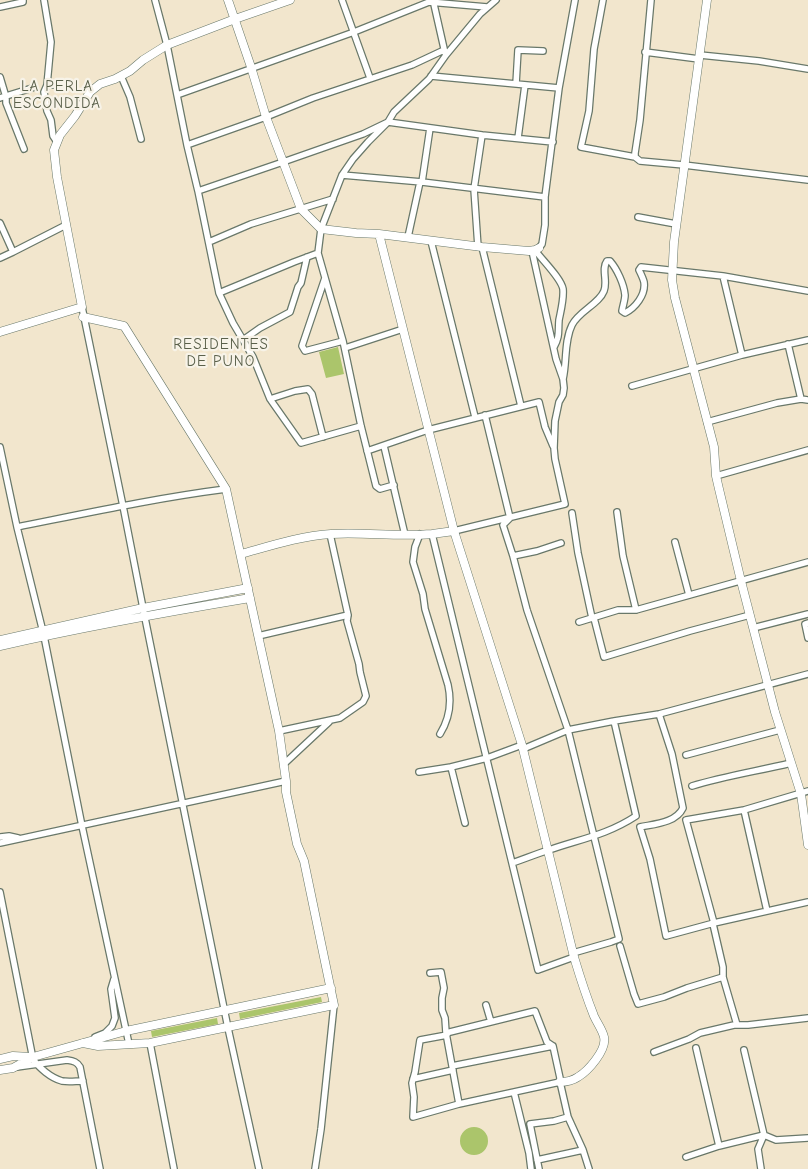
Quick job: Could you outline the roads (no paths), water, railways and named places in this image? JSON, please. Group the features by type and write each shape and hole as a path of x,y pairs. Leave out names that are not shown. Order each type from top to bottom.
{"street":[{"path":"0,7 24,2 23,0"},
{"path":"44,0 51,42 47,86 44,92 53,136 57,142"},
{"path":"155,0 167,45 219,293 254,357 270,399 301,443 361,426"},
{"path":"228,0 266,116 301,209 321,229 408,237 480,247 535,250 542,244 544,234 545,197 559,88 575,0"},
{"path":"259,1169 228,1028 83,316 57,177 54,150 60,135 90,92 100,84 116,79 130,71 143,60 167,45 290,0"},
{"path":"342,0 370,78"},
{"path":"394,485 380,489 376,486 344,345 318,254 321,229 342,175 368,142 388,122 394,112 429,79 445,52 486,7 496,0"},
{"path":"603,0 594,48 589,111 581,147 635,158 640,161 808,180"},
{"path":"635,158 651,0"},
{"path":"707,0 676,224 672,280 714,447 716,476 753,628 780,730 791,763 804,792 808,843"},
{"path":"433,1 445,52"},
{"path":"177,94 354,32 429,2 453,2 486,7"},
{"path":"516,84 518,50 543,52"},
{"path":"187,144 445,52"},
{"path":"645,52 758,62 808,69"},
{"path":"121,76 130,97 141,139"},
{"path":"431,76 559,88"},
{"path":"0,77 3,97 24,150"},
{"path":"47,86 68,85"},
{"path":"518,138 525,85"},
{"path":"3,97 32,88"},
{"path":"198,191 363,134 388,122 482,135 553,142"},
{"path":"408,237 421,182 430,128"},
{"path":"482,135 474,189 480,247 521,406"},
{"path":"342,175 421,182 545,197"},
{"path":"209,242 251,224 333,199"},
{"path":"638,217 676,224"},
{"path":"0,223 13,252"},
{"path":"0,258 66,225"},
{"path":"379,234 454,531 522,747 573,955 581,981 604,1038 604,1046 587,1070 578,1077 566,1082 560,1082 459,1104 412,1117 414,1097 412,1083 420,1040 535,1012 547,1042 553,1046 560,1082 568,1117 583,1150 588,1169"},
{"path":"431,240 475,417"},
{"path":"535,250 556,275 562,286 559,333 554,348"},
{"path":"241,554 304,537 330,534 432,534 454,531 565,504 554,448 554,421 563,395 563,379 554,348 535,250"},
{"path":"219,293 318,254"},
{"path":"243,340 260,328 290,312 301,283 307,257"},
{"path":"563,379 565,354 571,326 580,314 598,299 604,291 604,265 607,261 614,265 622,285 625,296 622,311 625,313 637,304 643,293 644,282 639,270 641,267 723,276 808,291"},
{"path":"723,276 742,355"},
{"path":"325,278 302,346 305,351 344,345 403,329"},
{"path":"0,332 82,307"},
{"path":"83,316 124,326 226,489 279,731 286,792 297,844 304,861 334,1005 315,1169"},
{"path":"632,386 742,355 808,340"},
{"path":"788,344 801,399"},
{"path":"270,399 308,389 312,394 323,437"},
{"path":"707,422 777,403 801,399 808,400"},
{"path":"367,451 428,430 539,402 545,427 554,448"},
{"path":"485,415 510,518"},
{"path":"384,446 405,534"},
{"path":"0,447 17,528 43,633 129,1044"},
{"path":"716,476 808,450"},
{"path":"17,528 123,506 226,489"},
{"path":"617,512 623,556 636,610"},
{"path":"572,514 578,553 604,657 750,615"},
{"path":"432,534 538,970 588,949 619,939 568,730 527,610 503,525 510,518"},
{"path":"279,731 340,718 354,710 363,702 366,696 347,622 348,615 330,534"},
{"path":"420,534 414,547 412,562 424,594 425,609 450,697 450,713 440,734"},
{"path":"675,542 689,595"},
{"path":"513,556 561,543"},
{"path":"579,622 618,610 636,610 808,562"},
{"path":"0,646 43,633 143,608 248,588"},
{"path":"0,640 250,598"},
{"path":"753,628 808,614"},
{"path":"258,636 348,615"},
{"path":"808,623 805,624 808,638"},
{"path":"419,772 452,767 487,758 568,730 659,714 808,674"},
{"path":"659,714 672,754 683,808 677,816 640,827 650,859 666,936 808,902"},
{"path":"284,764 330,720"},
{"path":"512,863 595,836 623,825 636,816 614,721"},
{"path":"686,755 780,730"},
{"path":"692,786 791,763"},
{"path":"452,767 465,823"},
{"path":"0,843 286,781"},
{"path":"737,1025 723,977 723,967 714,924 686,820 744,810 804,792"},
{"path":"744,810 767,911"},
{"path":"0,837 20,838"},
{"path":"0,892 33,1057 37,1064 62,1081 83,1081"},
{"path":"620,946 638,1004 723,977"},
{"path":"430,973 441,972 444,988 442,1010 445,1018 446,1034 459,1104"},
{"path":"83,1043 112,1026 115,1018 111,989 114,977"},
{"path":"13,1068 33,1057 126,1031 331,988"},
{"path":"83,1043 98,1046 150,1043 334,1005"},
{"path":"486,1005 491,1022"},
{"path":"654,1052 689,1040 700,1033 737,1025 808,1018"},
{"path":"150,1043 174,1169"},
{"path":"413,1079 452,1068 553,1046"},
{"path":"696,1048 719,1146"},
{"path":"744,1050 764,1135 758,1148 761,1169"},
{"path":"0,1059 13,1056 33,1057"},
{"path":"0,1070 58,1061 73,1060 77,1062 80,1067 100,1169"},
{"path":"514,1092 531,1169"},
{"path":"539,1169 530,1124 568,1117"},
{"path":"686,1157 719,1146 764,1135 776,1140 808,1138"},
{"path":"537,1160 583,1150"}],"district":[{"name":"LA PERLA ESCONDIDA","path":"57,96"},
{"name":"RESIDENTES DE PUNO","path":"221,354"}]}
